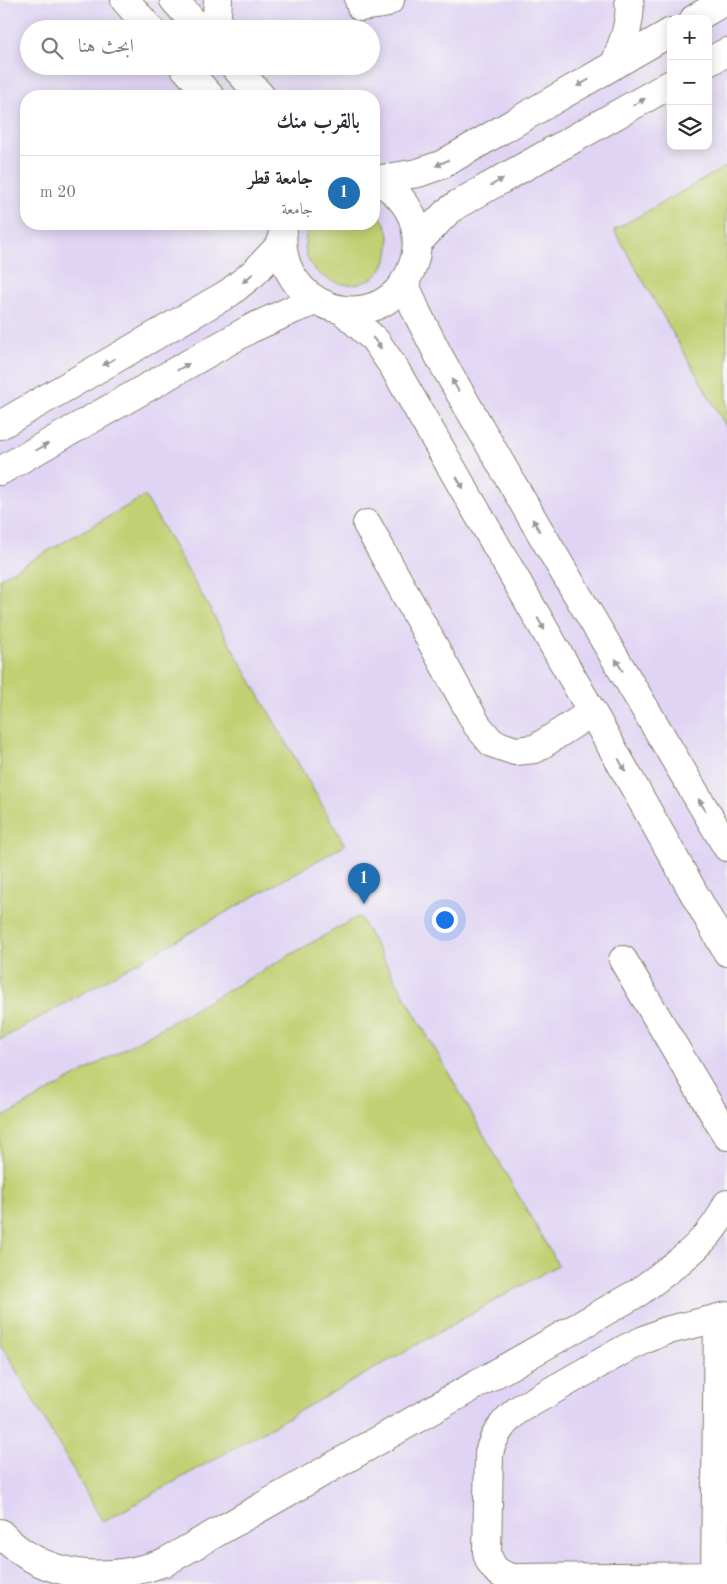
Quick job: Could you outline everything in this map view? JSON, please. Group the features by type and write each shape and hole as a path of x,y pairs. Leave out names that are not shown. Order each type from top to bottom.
{"street":[{"path":"125,0 142,20"},
{"path":"174,0 192,20"},
{"path":"217,20 218,0"},
{"path":"359,0 361,7 383,4 390,0"},
{"path":"615,64 627,28 630,11 629,0"},
{"path":"701,15 726,0"},
{"path":"380,179 418,172 441,165 667,34"},
{"path":"712,60 727,52"},
{"path":"191,75 205,90"},
{"path":"242,75 256,90"},
{"path":"417,243 447,212 458,204 667,86"},
{"path":"342,310 366,308 387,299 404,282 416,257 417,243 414,220 406,205 395,192 380,183"},
{"path":"283,233 283,254 297,286 316,301 342,310 375,340 393,366 592,712 727,952"},
{"path":"0,425 229,293 255,272 283,233"},
{"path":"404,282 420,321 440,360 540,532 726,843"},
{"path":"0,472 250,328 316,301"},
{"path":"367,524 477,724 492,744 515,751 535,749 592,712"},
{"path":"623,960 727,1136"},
{"path":"0,1533 20,1550 39,1561 59,1569 88,1574 116,1575 145,1570 165,1562 639,1292 681,1259 704,1237 720,1218 727,1204"},
{"path":"639,1292 673,1280 689,1270 703,1259 727,1234"},
{"path":"723,1317 722,1384 721,1576 514,1578 499,1574 494,1568 489,1561 487,1552 488,1453 492,1440 499,1428 518,1410 638,1343 665,1331 723,1317"},
{"path":"0,1543 20,1566 49,1584"},
{"path":"141,1584 157,1576 184,1552"}],"shaded area":[{"path":"0,0 727,0 727,1584 0,1584"}],"green space":[{"path":"727,166 727,428 614,230"},
{"path":"380,217 389,237 389,248 382,268 370,280 354,284 336,282 321,275 310,262 305,245 309,230 380,230"},
{"path":"145,496 345,845 0,1040 0,578"},
{"path":"359,916 558,1265 103,1522 0,1342 0,1119"}],"place":[{"name":"جامعة قطر","path":"364,904"}]}
